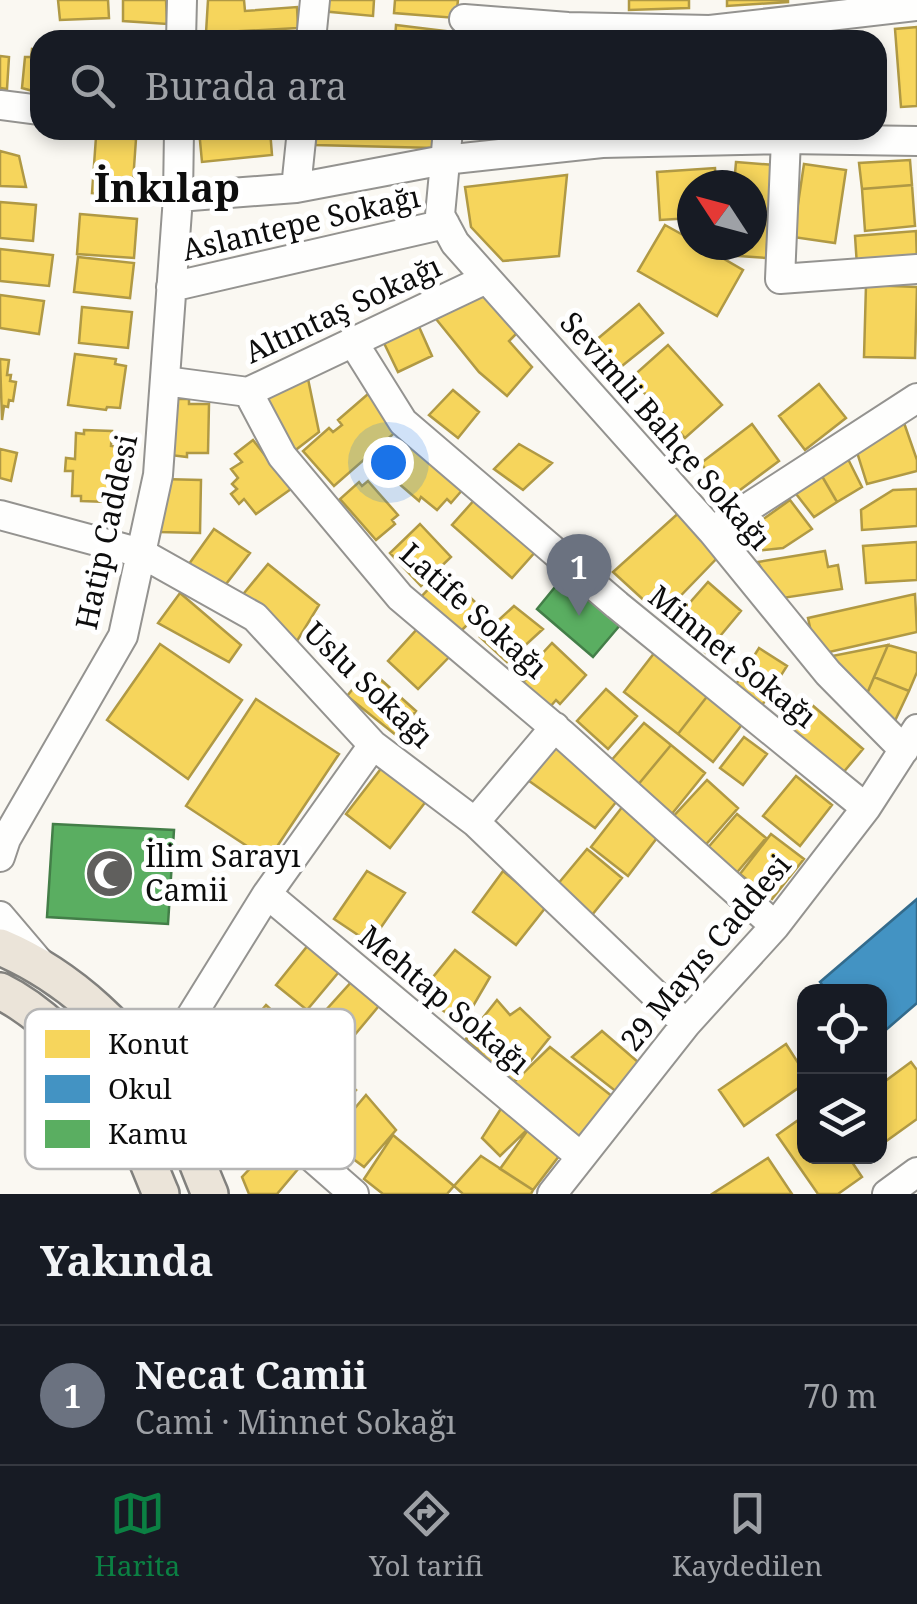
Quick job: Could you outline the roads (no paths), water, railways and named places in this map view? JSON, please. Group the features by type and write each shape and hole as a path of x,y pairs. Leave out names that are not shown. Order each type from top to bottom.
{"main road":[{"path":"0,947 45,968 92,1009"},
{"path":"0,991 30,1009"},
{"path":"137,1169 140,1194"},
{"path":"150,1169 161,1194"},
{"path":"199,1169 210,1194"}],"street":[{"path":"182,0 182,30"},
{"path":"312,30 315,0"},
{"path":"464,20 710,30 917,6"},
{"path":"0,105 30,109"},
{"name":"Hatip Caddesi","path":"0,857 6,839 124,636 158,475 179,140"},
{"path":"296,188 301,140"},
{"path":"445,224 440,215 447,140"},
{"path":"178,197 296,188 444,160 602,142 725,140"},
{"path":"786,140 780,279 917,268"},
{"path":"852,140 917,141"},
{"name":"Sevimli Bahçe Sokağı","path":"445,224 454,243 712,531 828,673 913,734"},
{"name":"Aslantepe Sokağı","path":"171,287 445,224"},
{"name":"Altıntaş Sokağı","path":"164,381 248,392 486,279"},
{"name":"Minnet Sokağı","path":"353,342 403,422 617,605 866,808"},
{"name":"Latife Sokağı","path":"248,392 282,456 400,596 555,727 775,926"},
{"path":"712,531 917,398"},
{"name":"Uslu Sokağı","path":"0,515 141,553 255,618 374,745 475,822 686,1024"},
{"path":"475,822 555,727"},
{"name":"29 Mayıs Caddesi","path":"552,1194 686,1024 775,926 866,808 913,734"},
{"path":"195,1009 267,894 374,745"},
{"name":"Mehtap Sokağı","path":"267,894 580,1156"},
{"path":"0,916 45,968"},
{"path":"326,1169 354,1194"},
{"path":"887,1194 917,1172"}],"place":[{"name":"Necat Camii","path":"579,616"},
{"name":"İlim Sarayı Camii","path":"110,874"}],"district":[{"name":"İnkılap","path":"167,188"}]}
